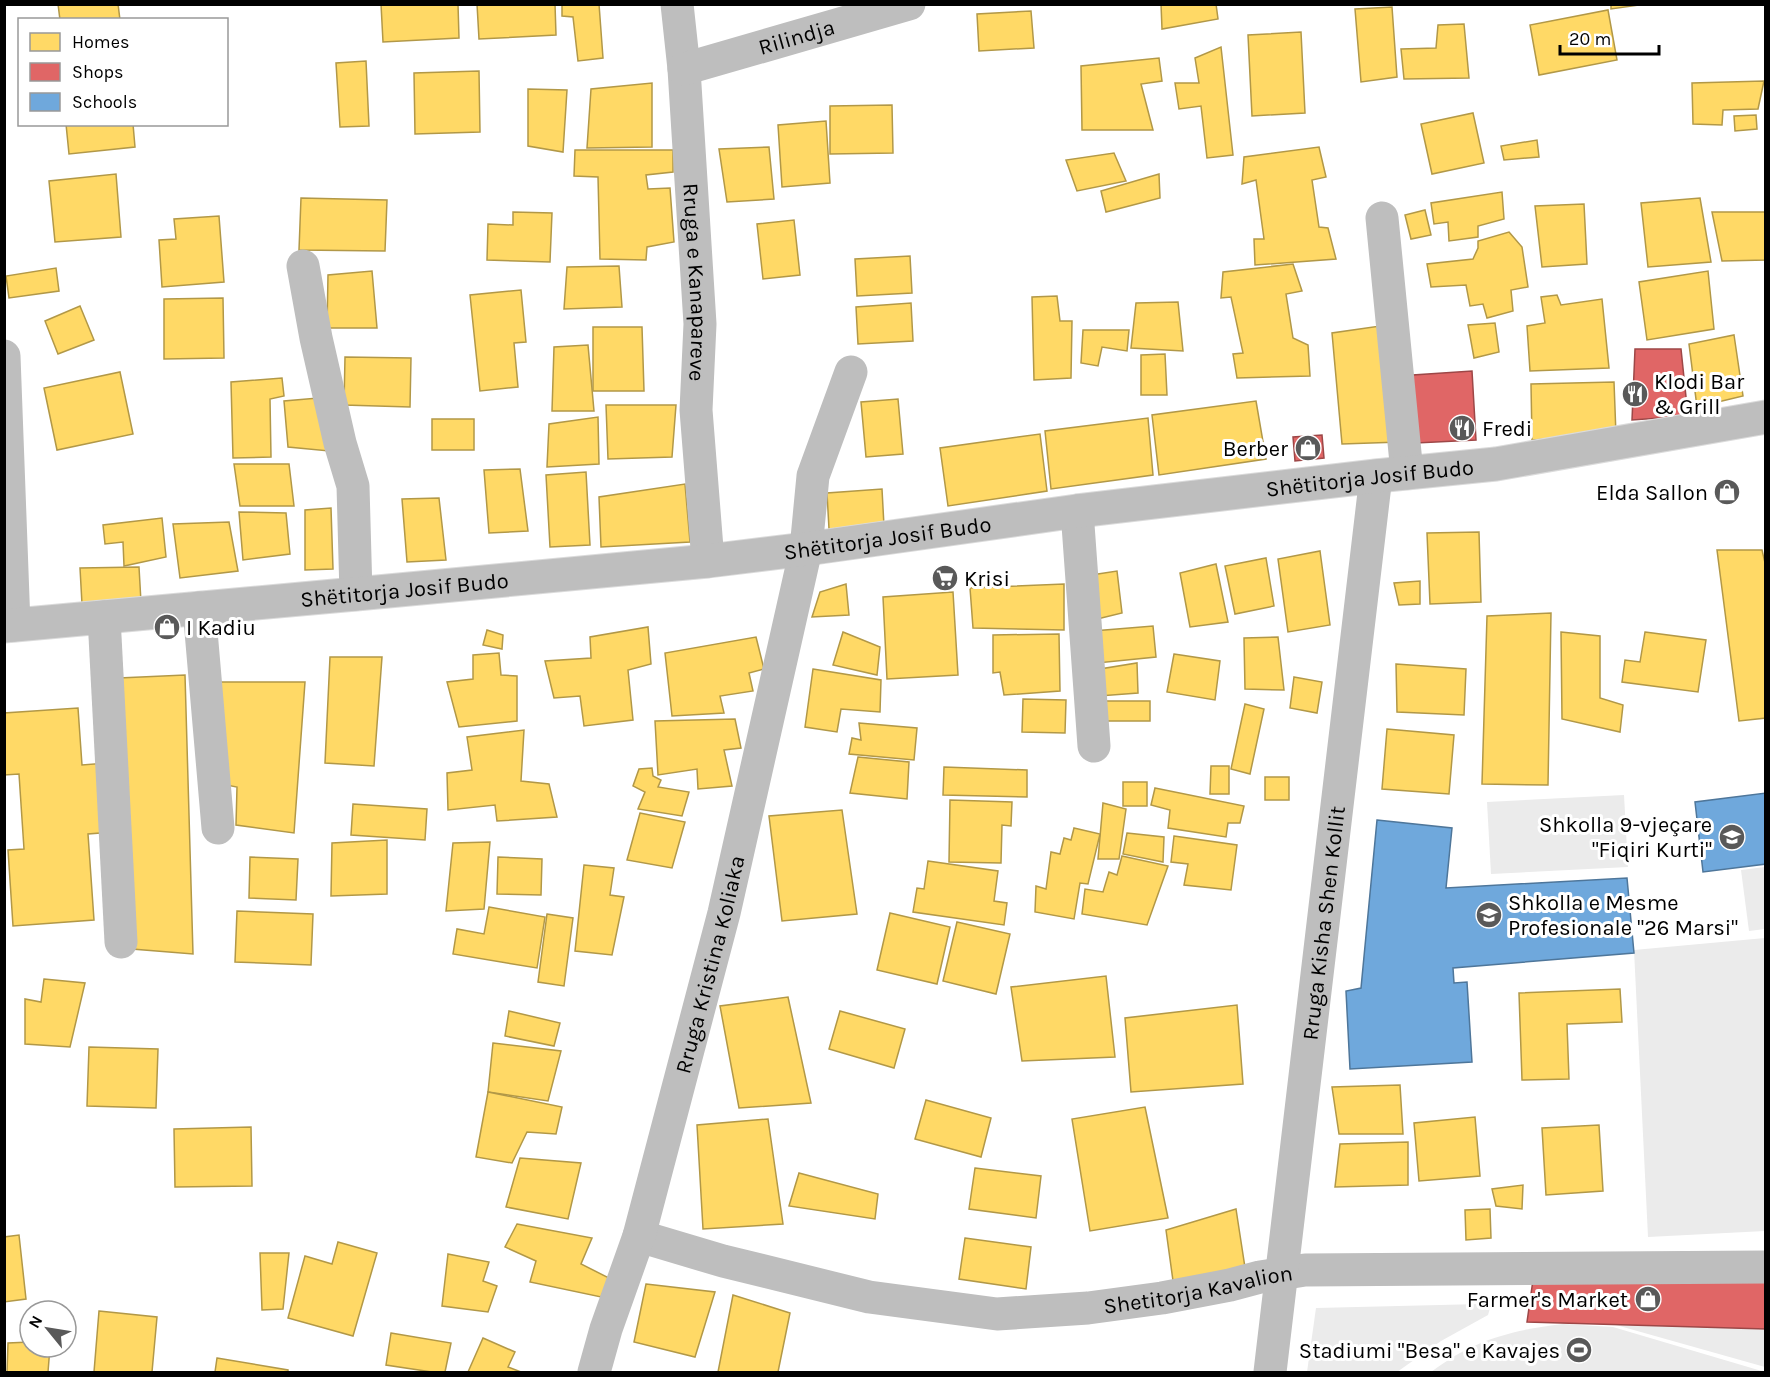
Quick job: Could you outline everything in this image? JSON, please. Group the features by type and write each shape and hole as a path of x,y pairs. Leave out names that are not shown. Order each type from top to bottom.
{"street":[{"name":"Rruga e Kanapareve","path":"677,4 684,69 700,324 696,410 708,561"},
{"name":"Rilindja","path":"684,69 909,4"},
{"name":"Rruga Kisha Shen Kollit","path":"1270,1372 1391,474 1382,218"},
{"path":"303,266 316,338 352,486 356,594"},
{"path":"4,356 9,625"},
{"name":"Rruga Kristina Koliaka","path":"594,1372 606,1329 639,1236 724,913 806,549 813,476 851,372"},
{"name":"Shëtitorja Josif Budo","path":"9,625 708,561 1077,511 1496,464 1766,417"},
{"path":"1077,511 1094,746"},
{"path":"199,608 218,828"},
{"path":"104,617 121,942"},
{"name":"Shetitorja Kavalion","path":"639,1236 723,1261 869,1297 997,1314 1088,1308 1162,1298 1305,1270 1766,1267"}],"shaded area":[{"path":"1624,795 1628,867 1491,874 1487,802"},
{"path":"1765,867 1765,929 1749,931 1741,870"},
{"path":"1765,938 1765,1231 1648,1237 1634,950"},
{"path":"1481,1304 1490,1308 1488,1315 1441,1341 1397,1372 1307,1372 1316,1308"},
{"name":"Stadiumi \"Besa\" e Kavajes","path":"1563,1324 1613,1327 1765,1372 1431,1372 1462,1352 1494,1338"},
{"path":"1616,1325 1765,1325 1765,1367"}],"building: Homes":[{"path":"58,4 118,4 120,18 60,18"},
{"path":"381,4 458,4 459,38 383,42"},
{"path":"477,4 555,4 556,35 479,39"},
{"path":"562,4 599,4 603,58 578,61 573,17 562,16"},
{"path":"1161,4 1216,4 1218,19 1162,29"},
{"path":"1611,4 1646,4 1611,9"},
{"path":"1392,7 1397,77 1361,82 1355,9"},
{"path":"1608,10 1617,60 1539,75 1530,25"},
{"path":"1031,11 1034,48 979,51 977,14"},
{"path":"1464,24 1469,78 1404,79 1401,49 1436,48 1438,25"},
{"path":"1301,32 1305,113 1252,116 1248,35"},
{"path":"1221,47 1233,155 1207,158 1201,106 1179,109 1175,83 1199,83 1195,58"},
{"path":"1159,58 1162,81 1141,84 1153,130 1082,130 1081,66"},
{"path":"366,61 369,126 340,127 336,63"},
{"path":"479,71 480,132 415,134 414,73"},
{"path":"1764,81 1758,109 1723,110 1722,125 1693,124 1692,83"},
{"path":"652,83 652,147 587,148 591,89"},
{"path":"528,89 567,90 563,152 528,146"},
{"path":"892,105 893,153 830,154 830,106"},
{"path":"1473,113 1484,163 1432,174 1421,124"},
{"path":"1756,115 1757,129 1735,131 1734,116"},
{"path":"826,121 830,183 782,187 778,125"},
{"path":"66,126 133,126 135,147 69,154"},
{"path":"1537,140 1539,157 1504,160 1501,146"},
{"path":"769,147 774,199 727,202 719,149"},
{"path":"1319,147 1326,177 1312,180 1319,227 1328,228 1336,259 1255,265 1254,239 1264,239 1256,180 1242,184 1244,157"},
{"path":"575,150 673,150 673,172 646,175 648,189 670,188 674,242 647,247 646,260 600,259 598,177 574,176"},
{"path":"1114,153 1126,181 1077,191 1066,160"},
{"path":"116,174 121,237 55,242 49,181"},
{"path":"1159,174 1160,198 1106,212 1101,191"},
{"path":"1502,192 1504,219 1478,226 1478,237 1449,241 1448,222 1434,224 1431,203"},
{"path":"301,198 387,200 385,251 299,250"},
{"path":"1700,198 1711,262 1648,267 1641,203"},
{"path":"1584,204 1587,264 1542,267 1535,206"},
{"path":"1425,210 1431,235 1411,239 1405,215"},
{"path":"513,212 552,213 550,262 487,260 488,224 513,225"},
{"path":"1712,212 1766,212 1766,260 1722,261"},
{"path":"219,216 224,282 162,287 159,240 176,239 174,219"},
{"path":"794,220 800,275 763,279 757,224"},
{"path":"1509,232 1522,247 1528,287 1511,290 1513,311 1487,318 1483,304 1470,306 1466,285 1431,287 1427,264 1473,259 1478,248 1478,241"},
{"path":"910,256 912,293 857,296 855,259"},
{"path":"1293,264 1302,291 1286,294 1293,338 1308,345 1310,376 1237,378 1233,354 1243,353 1231,297 1221,298 1223,272"},
{"path":"619,266 622,307 564,309 567,267"},
{"path":"56,268 59,291 9,298 6,276"},
{"path":"372,271 377,328 327,328 328,275"},
{"path":"1708,271 1714,329 1647,340 1639,282"},
{"path":"521,290 526,342 514,343 518,387 480,391 470,295"},
{"path":"1557,295 1561,305 1602,299 1609,368 1530,371 1527,326 1545,323 1541,297"},
{"path":"1057,296 1060,321 1072,321 1071,378 1034,380 1032,297"},
{"path":"223,298 224,358 164,359 164,299"},
{"path":"1178,302 1183,351 1131,348 1136,303"},
{"path":"911,303 913,341 858,344 856,307"},
{"path":"80,306 94,340 58,354 45,321"},
{"path":"1495,323 1499,352 1474,358 1468,325"},
{"path":"1387,325 1400,442 1342,444 1332,333"},
{"path":"593,327 642,327 644,391 593,391"},
{"path":"1083,330 1129,330 1127,351 1102,347 1098,366 1081,363"},
{"path":"1734,335 1743,396 1697,407 1689,344"},
{"path":"588,345 594,411 552,411 554,347"},
{"path":"1165,354 1167,395 1141,395 1141,355"},
{"path":"345,357 411,358 410,407 344,405"},
{"path":"120,372 133,434 57,450 44,388"},
{"path":"282,378 284,396 270,399 271,457 233,458 231,382"},
{"path":"1614,382 1616,435 1532,440 1531,384"},
{"path":"318,398 329,451 288,447 284,401"},
{"path":"898,399 903,454 866,457 861,402"},
{"path":"1256,401 1266,459 1159,475 1152,415"},
{"path":"606,405 676,405 672,457 608,459"},
{"path":"598,417 599,464 547,467 549,424"},
{"path":"1148,418 1153,475 1051,489 1045,431"},
{"path":"432,419 474,419 474,450 432,450"},
{"path":"1040,434 1047,491 948,506 940,448"},
{"path":"234,464 289,464 294,506 240,506"},
{"path":"520,469 528,531 489,533 484,470"},
{"path":"586,472 590,545 550,547 546,475"},
{"path":"685,484 690,542 601,547 599,497"},
{"path":"882,489 884,526 829,529 827,493"},
{"path":"439,498 446,560 407,562 402,499"},
{"path":"331,508 333,569 305,570 305,510"},
{"path":"239,512 286,513 290,554 243,560"},
{"path":"162,518 166,557 124,566 123,542 105,544 103,525"},
{"path":"229,522 238,571 180,578 173,524"},
{"path":"1479,532 1481,602 1430,604 1427,533"},
{"path":"1717,550 1762,550 1766,567 1766,718 1739,721"},
{"path":"1320,551 1330,625 1288,632 1278,559"},
{"path":"1266,558 1274,606 1235,614 1225,566"},
{"path":"1216,564 1228,622 1190,627 1180,573"},
{"path":"139,567 141,602 82,604 80,568"},
{"path":"1117,571 1122,613 1089,621 1085,576"},
{"path":"1420,581 1420,604 1399,605 1394,583"},
{"path":"846,584 849,615 812,617 820,592"},
{"path":"1064,584 1064,630 973,628 970,588"},
{"path":"953,592 958,675 887,679 883,597"},
{"path":"1551,613 1548,785 1482,784 1487,616"},
{"path":"1153,626 1156,657 1097,663 1093,631"},
{"path":"648,627 651,664 628,670 633,720 584,726 580,696 554,698 545,661 591,658 590,637"},
{"path":"487,630 503,635 502,649 483,645"},
{"path":"843,632 880,647 877,675 833,665"},
{"path":"1561,632 1600,636 1600,698 1623,705 1620,732 1562,719"},
{"path":"1645,632 1706,640 1698,692 1622,682 1625,660 1640,662"},
{"path":"1059,634 1060,691 1004,695 1000,672 993,673 993,635"},
{"path":"756,637 764,669 749,673 753,691 720,696 724,713 672,716 665,653"},
{"path":"1278,637 1284,690 1245,689 1244,638"},
{"path":"499,653 501,675 517,676 517,721 459,727 447,682 473,679 473,655"},
{"path":"1174,654 1220,661 1215,700 1167,692"},
{"path":"330,657 382,657 374,766 325,763"},
{"path":"1137,663 1138,693 1099,696 1100,669"},
{"path":"1396,664 1466,669 1464,715 1397,712"},
{"path":"813,669 881,680 880,712 841,709 837,732 805,727"},
{"path":"185,675 193,954 132,949 119,678"},
{"path":"1294,677 1322,682 1317,713 1290,708"},
{"path":"215,682 305,682 294,833 236,825 237,787 216,783"},
{"path":"1023,699 1066,700 1065,733 1022,732"},
{"path":"1097,701 1150,701 1150,721 1097,721"},
{"path":"1245,704 1264,709 1250,774 1231,769"},
{"path":"78,708 82,765 107,763 113,832 88,834 94,920 13,926 8,850 24,849 19,774 4,775 4,713"},
{"path":"735,719 741,748 724,750 732,786 698,789 697,769 658,775 655,721"},
{"path":"859,723 917,728 914,760 849,754 852,738 861,740"},
{"path":"1387,729 1454,735 1449,794 1382,789"},
{"path":"524,730 521,781 549,784 557,817 497,821 495,805 448,810 447,773 472,770 467,737"},
{"path":"858,757 909,762 907,799 850,793"},
{"path":"1211,766 1229,766 1229,794 1210,794"},
{"path":"944,767 1027,770 1027,797 943,795"},
{"path":"652,768 653,776 661,780 658,787 689,792 682,816 638,809 645,792 633,786 639,769"},
{"path":"1265,777 1289,777 1289,800 1265,800"},
{"path":"1123,782 1147,782 1147,806 1123,806"},
{"path":"1155,788 1244,806 1240,823 1228,823 1226,837 1168,828 1170,810 1151,805"},
{"path":"950,800 1012,802 1011,826 1002,825 1001,863 949,862"},
{"path":"1103,803 1126,809 1119,859 1098,859"},
{"path":"353,804 427,809 425,840 351,835"},
{"path":"842,810 857,914 782,921 769,816"},
{"path":"640,813 685,822 672,868 627,860"},
{"path":"1074,828 1100,834 1088,884 1080,883 1074,919 1035,912 1036,886 1046,889 1051,852 1060,854 1064,838 1071,840"},
{"path":"1127,833 1164,837 1163,862 1123,854"},
{"path":"1174,836 1237,845 1231,890 1184,885 1188,864 1171,862"},
{"path":"387,840 387,894 331,896 332,843"},
{"path":"490,842 484,909 446,911 453,843"},
{"path":"1122,856 1168,866 1147,925 1082,914 1085,889 1103,892 1109,872 1117,875"},
{"path":"250,857 298,859 296,900 249,898"},
{"path":"498,857 542,859 541,895 497,894"},
{"path":"928,861 998,871 994,901 1007,903 1004,925 913,912 917,888 924,889"},
{"path":"584,865 614,868 610,895 624,897 612,955 575,951"},
{"path":"489,907 545,917 537,968 453,954 457,929 484,934"},
{"path":"237,911 313,914 311,965 235,962"},
{"path":"890,913 950,927 937,984 877,970"},
{"path":"547,914 573,918 564,986 538,982"},
{"path":"957,922 1010,934 996,994 943,981"},
{"path":"1106,976 1115,1057 1022,1061 1011,987"},
{"path":"44,979 85,983 70,1047 25,1044 25,999 41,1002"},
{"path":"1620,989 1622,1022 1567,1024 1569,1079 1522,1080 1519,993"},
{"path":"788,997 811,1103 739,1108 720,1006"},
{"path":"1237,1005 1243,1084 1131,1092 1125,1018"},
{"path":"509,1011 560,1023 554,1046 505,1036"},
{"path":"840,1011 905,1029 894,1068 829,1049"},
{"path":"493,1043 561,1051 548,1101 488,1092"},
{"path":"89,1047 158,1049 156,1108 87,1106"},
{"path":"1400,1085 1403,1134 1339,1134 1332,1087"},
{"path":"488,1092 562,1107 556,1134 527,1132 512,1163 476,1157"},
{"path":"926,1100 991,1118 981,1157 915,1139"},
{"path":"1145,1107 1168,1218 1090,1231 1072,1119"},
{"path":"1475,1117 1480,1176 1419,1181 1414,1123"},
{"path":"768,1119 783,1224 703,1229 697,1125"},
{"path":"1599,1125 1603,1191 1546,1195 1542,1128"},
{"path":"251,1127 252,1186 175,1187 174,1129"},
{"path":"1408,1142 1408,1185 1335,1187 1340,1144"},
{"path":"520,1158 581,1163 568,1219 506,1207"},
{"path":"975,1168 1041,1176 1036,1218 969,1209"},
{"path":"799,1173 878,1194 875,1219 789,1206"},
{"path":"1523,1185 1522,1209 1496,1206 1492,1189"},
{"path":"1236,1209 1246,1274 1174,1288 1166,1230"},
{"path":"1490,1209 1491,1238 1466,1240 1465,1210"},
{"path":"517,1224 592,1238 581,1264 609,1278 601,1297 530,1282 536,1261 505,1247"},
{"path":"19,1235 26,1299 4,1302 4,1237"},
{"path":"965,1238 1031,1247 1026,1289 959,1279"},
{"path":"338,1242 377,1253 353,1336 288,1318 305,1256 332,1264"},
{"path":"260,1253 289,1253 283,1309 262,1310"},
{"path":"448,1254 489,1262 483,1281 497,1286 488,1312 442,1306"},
{"path":"646,1284 715,1292 695,1357 634,1342"},
{"path":"733,1295 790,1313 778,1372 718,1372"},
{"path":"99,1311 157,1317 152,1372 94,1372"},
{"path":"391,1333 451,1343 445,1372 386,1365"},
{"path":"483,1338 515,1352 508,1367 521,1372 468,1372"},
{"path":"8,1343 18,1343 18,1359 49,1359 48,1372 7,1372"},
{"path":"217,1358 288,1370 288,1372 215,1372"}],"building: Shops":[{"path":"1635,349 1681,349 1688,416 1632,420"},
{"path":"1472,371 1476,440 1416,443 1413,375"},
{"name":"Berber","path":"1322,435 1324,458 1295,461 1293,437"},
{"name":"Farmer's Market","path":"1534,1273 1766,1276 1766,1329 1527,1322"}],"building: Schools":[{"path":"1766,793 1766,864 1703,872 1695,802"},
{"path":"1377,820 1452,828 1446,888 1627,878 1634,953 1453,968 1454,983 1467,982 1472,1062 1350,1069 1346,991 1361,988"}],"place":[{"name":"Klodi Bar & Grill","path":"1635,394"},
{"name":"Fredi","path":"1462,428"},
{"name":"Berber","path":"1308,448"},
{"name":"Elda Sallon","path":"1727,492"},
{"name":"Krisi","path":"945,578"},
{"name":"I Kadiu","path":"167,627"},
{"name":"Shkolla 9-vjeçare \"Fiqiri Kurti\"","path":"1732,837"},
{"name":"Shkolla e Mesme Profesionale \"26 Marsi\"","path":"1489,915"},
{"name":"Farmer's Market","path":"1648,1299"},
{"name":"Stadiumi \"Besa\" e Kavajes","path":"1579,1350"}]}
